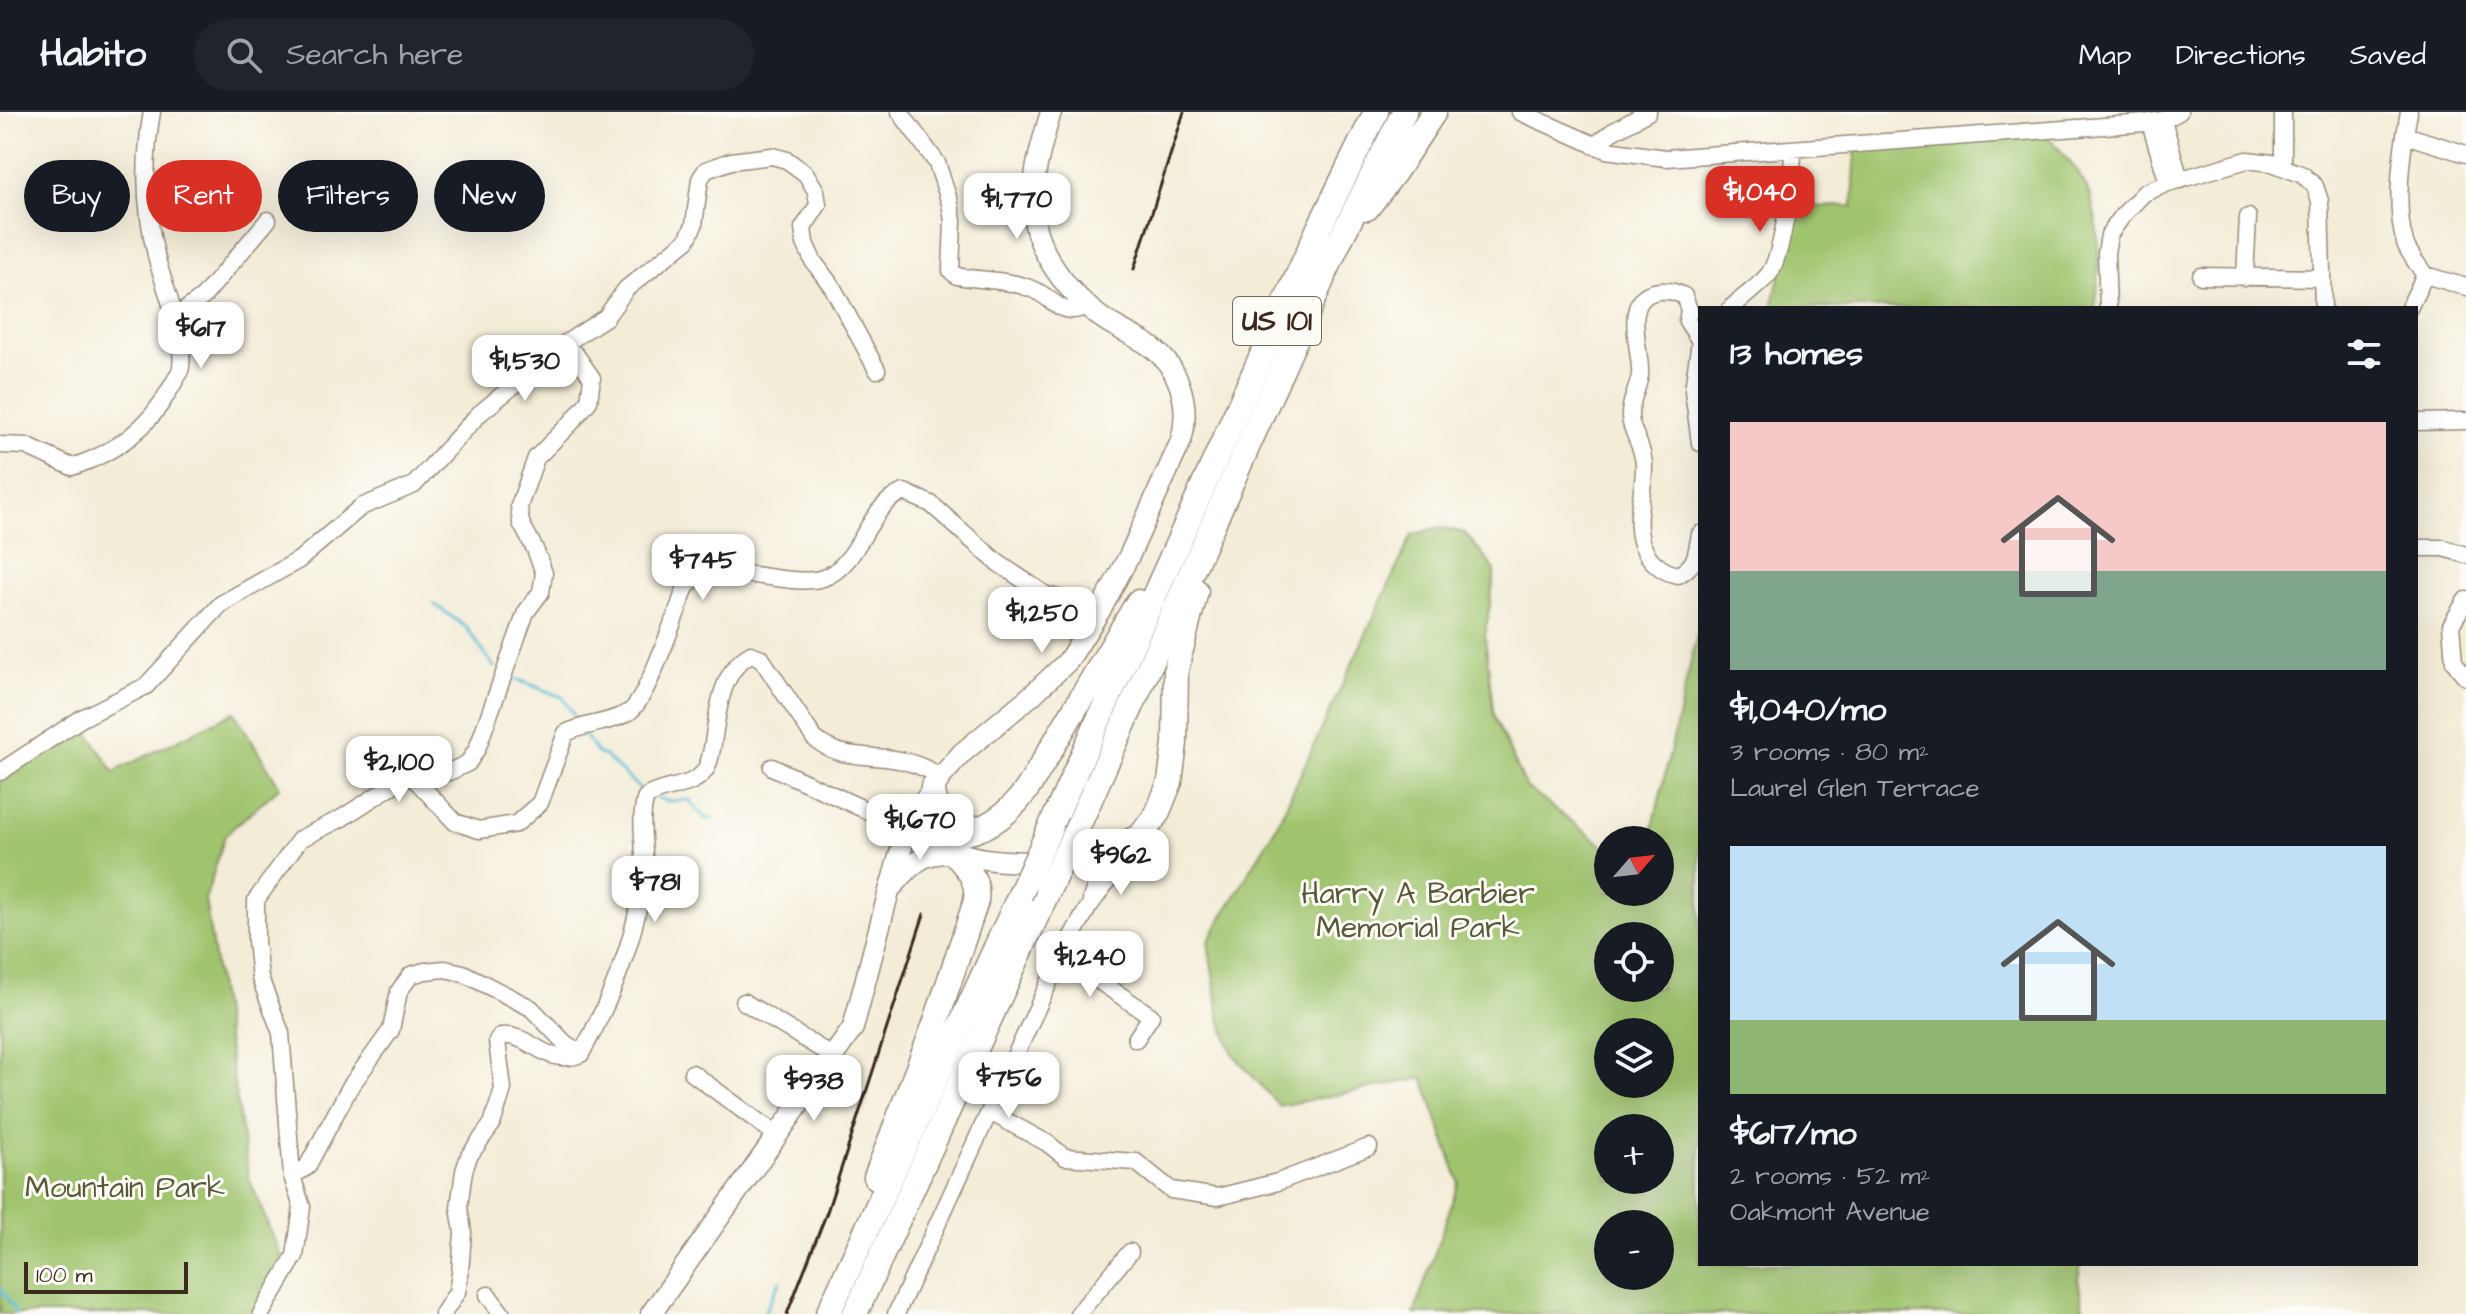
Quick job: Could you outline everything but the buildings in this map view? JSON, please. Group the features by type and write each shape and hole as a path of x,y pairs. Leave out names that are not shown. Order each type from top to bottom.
{"highway":[{"name":"US 101","path":"828,1314 1020,895 1325,214 1376,112"},
{"name":"US 101","path":"855,1314 1079,824 1338,244 1404,112"},
{"path":"1338,244 1394,173 1434,112"},
{"path":"1122,861 1147,830 1165,798 1170,782 1175,743 1176,669 1212,527"},
{"path":"907,829 920,827 953,833 984,826 1005,814 1027,790 1128,617 1182,533"},
{"path":"937,782 936,806 947,820 962,825 984,826"},
{"path":"1077,860 1107,854 1147,830"},
{"path":"847,1274 879,1166 935,1024 975,906 977,889 974,878 954,853"}],"main road":[{"path":"651,1314 853,1028 907,829 937,782 976,739 1032,695 1068,661 1101,609 1130,554 1178,448 1185,415 1182,391 1170,365 1147,344 1115,327 1087,306 1058,274 1037,231 1035,187 1051,112"},
{"path":"907,829 954,853"},
{"path":"889,891 921,858 935,853 954,853 999,862 1077,860"}],"street":[{"path":"0,445 26,446 72,467 92,461 127,440 158,412 181,369 180,341 156,256 145,185 145,156 152,112"},
{"path":"900,112 937,163 950,203 953,221 951,271 957,276 1010,282 1029,288 1047,295 1069,311 1075,312 1087,306"},
{"path":"1520,112 1594,146 1618,153 1666,158 2157,121 2179,112"},
{"path":"1594,146 1648,112"},
{"path":"2283,112 2283,167"},
{"path":"2409,112 2400,217 2406,245 2425,275 2466,287"},
{"path":"2157,121 2174,182"},
{"path":"2405,135 2466,154"},
{"path":"1733,306 1769,273 1775,261 1793,149"},
{"path":"0,772 82,718 146,686 221,604 299,560 361,507 414,485 479,414 563,345 606,317 626,289 687,240 694,225 700,179 706,170 731,161 772,156 795,165 812,182 818,205 803,228 805,243 877,370"},
{"path":"2108,306 2106,253 2109,235 2123,215 2144,193 2247,160 2283,167 2303,175 2315,186 2320,201 2323,306"},
{"path":"2245,278 2248,217"},
{"path":"173,319 212,287 268,220"},
{"path":"2410,306 2425,275"},
{"path":"2201,276 2322,278"},
{"path":"1698,338 1687,321 1689,310 1684,296 1670,290 1651,292 1641,300 1635,312 1639,380 1630,413 1643,451 1639,505 1642,544 1660,569 1678,575 1689,569 1698,544"},
{"path":"261,1314 295,1256 302,1207 292,1176 281,1033 260,978 256,900 300,839 342,818 410,774 449,772 468,763 483,737 526,612 541,592 544,573 521,523 519,506 536,458 589,401 592,378 576,355 563,345"},
{"path":"1698,355 1693,390 1698,428"},
{"path":"2418,422 2466,421"},
{"path":"410,774 455,822 479,830 516,824 540,803 566,733 633,711 645,690 688,585 710,573 737,573 802,582 825,577 844,564 890,497 904,492 931,504 998,563 1046,595 1101,609"},
{"path":"2419,548 2444,548 2466,555"},
{"path":"2466,600 2451,625 2454,662 2466,677"},
{"path":"443,1314 457,1292 460,1274 463,1232 459,1207 464,1171 469,1156 492,1124 503,1089 497,1041 501,1036 510,1035 554,1058 567,1060 581,1054 609,996 635,926 644,867 646,797 660,789 695,779 705,772 710,761 720,701 738,661 751,654 761,658 814,738 823,746 859,757 911,763 937,782"},
{"path":"772,767 907,829"},
{"path":"1077,860 1092,863 1097,874 1088,908"},
{"path":"896,1314 1062,956 1088,908 1122,861"},
{"path":"1062,956 1151,1016 1136,1039"},
{"path":"292,1176 307,1167 350,1087 391,1030 399,991 411,975 445,969 463,973 531,1008 565,1043 581,1054"},
{"path":"744,1002 834,1057"},
{"path":"692,1073 778,1136"},
{"path":"990,1112 1047,1143 1065,1157 1136,1162 1171,1190 1218,1197 1278,1182 1369,1147"},
{"path":"1078,1314 1130,1252"},
{"path":"488,1295 502,1314"}],"green space":[{"path":"2042,130 2078,172 2092,202 2098,255 2095,306 1772,306 1795,207 1853,206 1856,144"},
{"name":"Harry A Barbier Memorial Park","path":"1439,527 1465,533 1495,570 1485,637 1494,717 1526,787 1594,838 1594,906 1674,906 1674,826 1653,826 1698,631 1698,1266 2081,1266 2078,1279 2084,1314 1414,1314 1459,1182 1423,1078 1279,1106 1233,1054 1220,1019 1208,942 1276,827 1412,535"},
{"name":"Mountain Park","path":"234,712 280,787 225,835 205,900 249,1179 285,1266 257,1314 0,1314 0,770 82,723 114,772"}],"waterway":[{"path":"434,604 466,627 494,667"},
{"path":"511,677 562,697 575,717"},
{"path":"582,735 597,753 605,756 640,789"},
{"path":"657,797 665,801 689,800 705,818 713,819"},
{"path":"764,1314 780,1281"},
{"path":"0,1288 15,1314"}],"railway":[{"path":"1134,269 1184,112"},
{"path":"787,1314 827,1212 924,914"}]}
